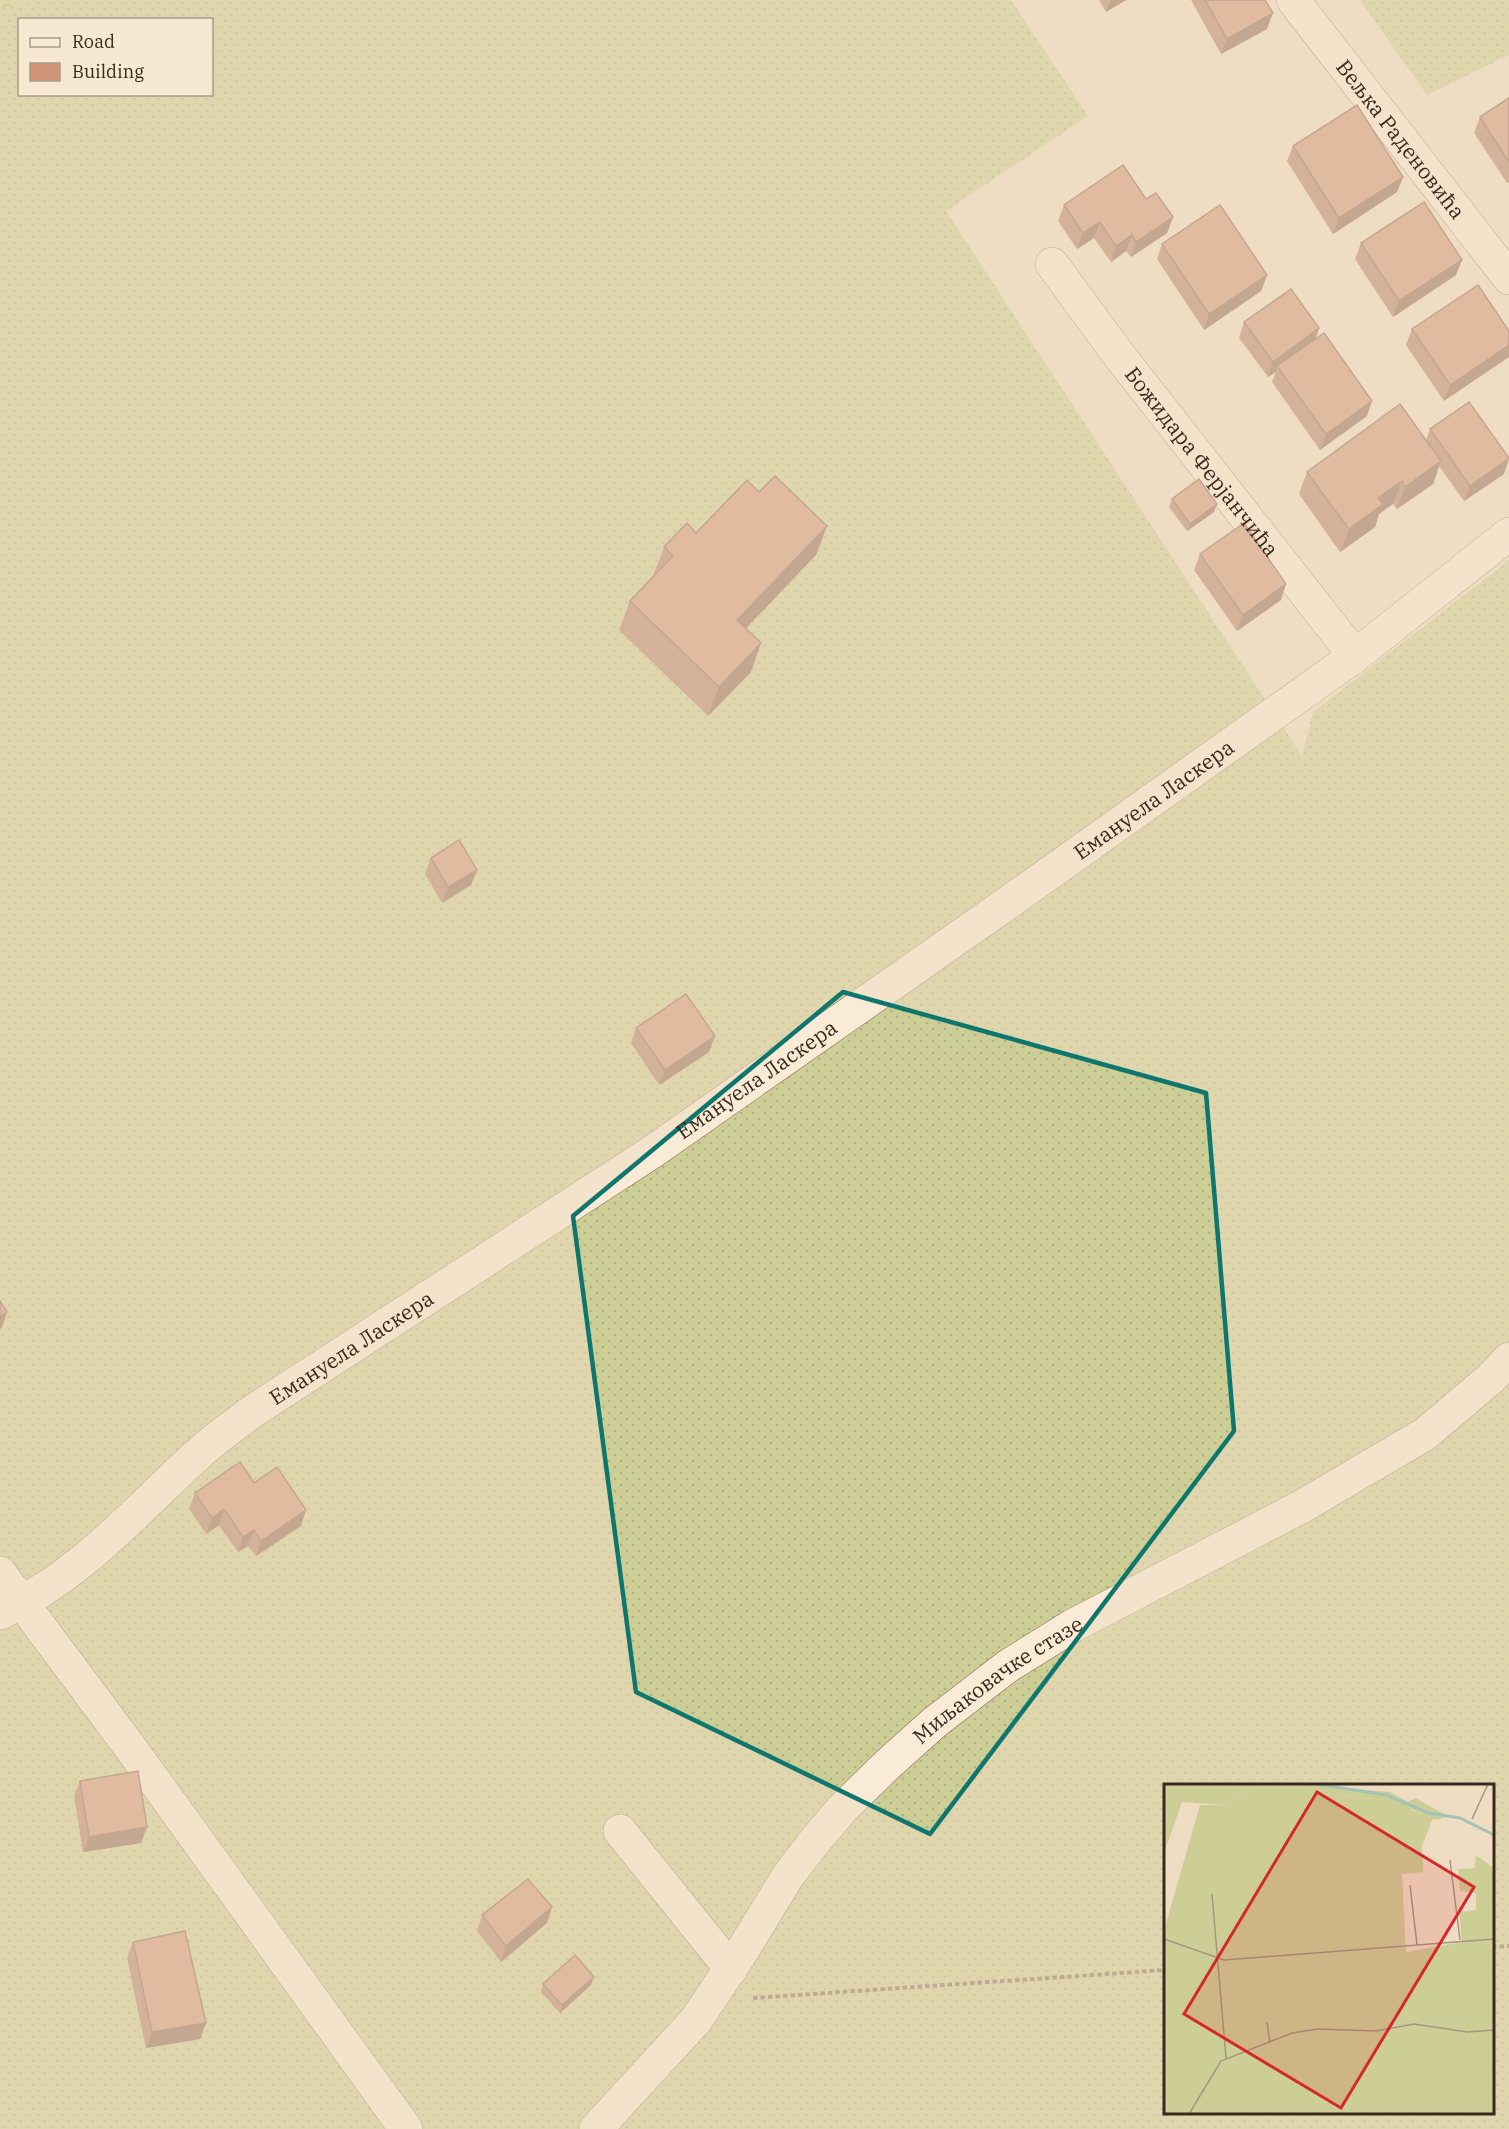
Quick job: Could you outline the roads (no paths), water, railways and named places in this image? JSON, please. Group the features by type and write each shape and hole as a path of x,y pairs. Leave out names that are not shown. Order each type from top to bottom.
{"street":[{"name":"Вељка Раденовића","path":"1293,0 1509,278"},
{"name":"Божидара Ферјанчића","path":"1052,264 1118,354 1355,656"},
{"name":"Емануела Ласкера","path":"11,1608 58,1581 129,1522 197,1454 250,1413 652,1152 1355,656 1509,534"},
{"name":"Миљаковачке стазе","path":"596,2129 690,2027 723,1981 788,1876 814,1842 842,1809 935,1722 1008,1666 1072,1626 1301,1506 1425,1434 1490,1379 1509,1359"},
{"path":"0,1573 11,1608 142,1763 406,2129"},
{"path":"620,1831 723,1981"}]}
